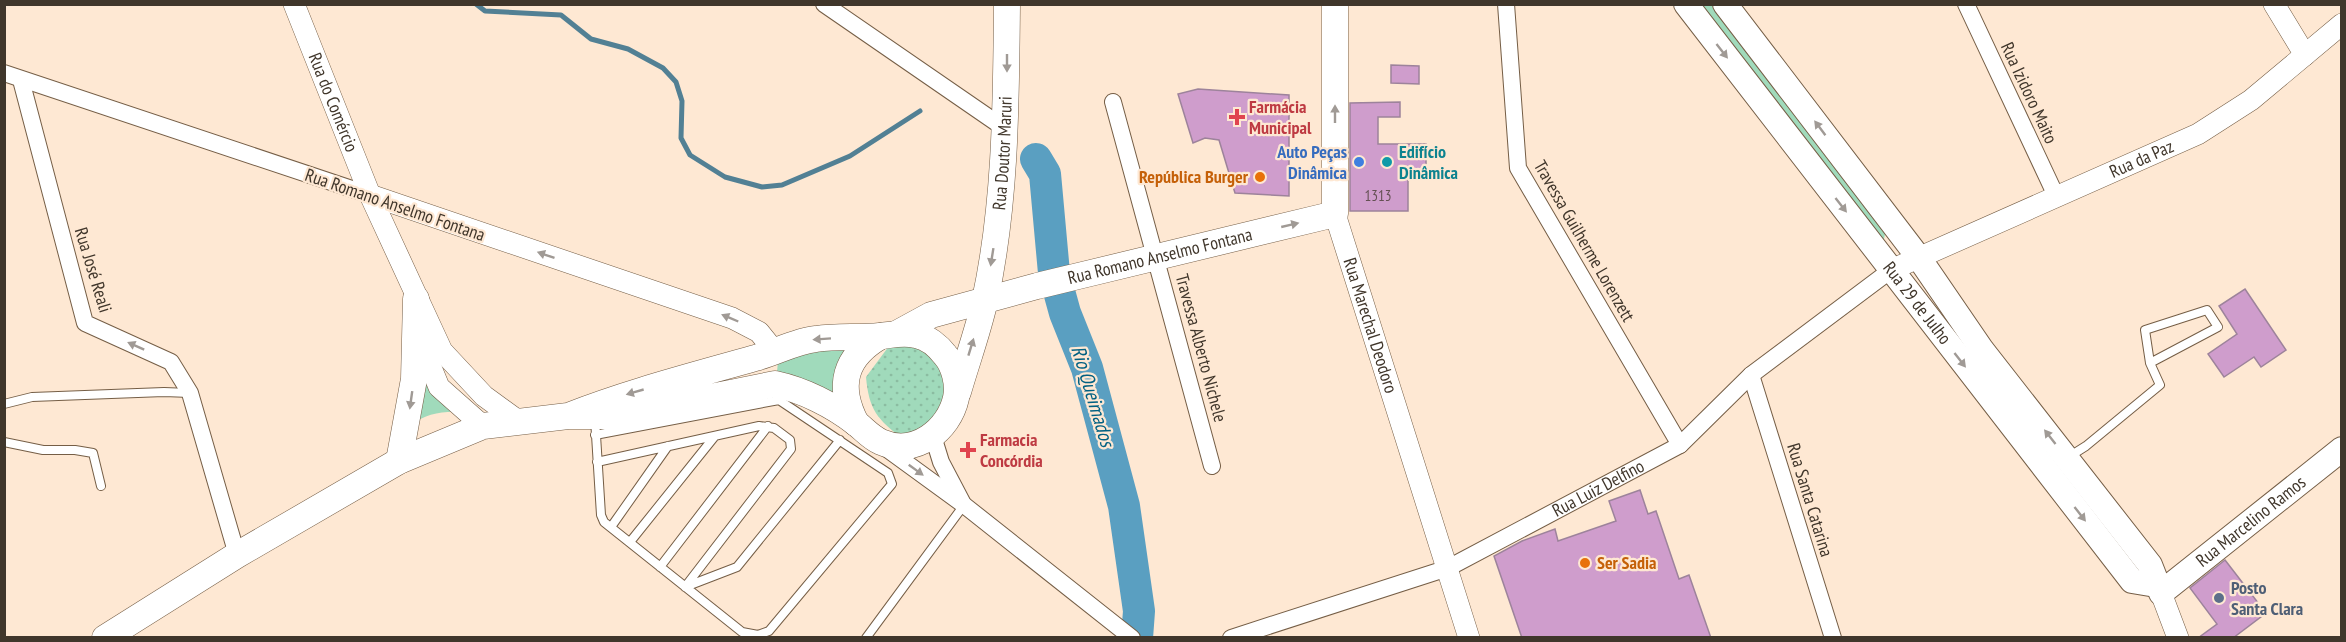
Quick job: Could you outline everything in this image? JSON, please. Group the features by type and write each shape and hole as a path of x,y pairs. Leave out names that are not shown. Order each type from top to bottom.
{"main road":[{"name":"Rua Doutor Maruri","path":"957,393 985,301 1006,130 1007,4"},
{"name":"Rua Marechal Deodoro","path":"1335,4 1335,214"},
{"name":"Rua 29 de Julho","path":"1686,4 1891,270 2057,466 2151,565 2159,589"},
{"name":"Rua 29 de Julho","path":"1725,4 1919,258 2057,466"},
{"name":"Rua Romano Anselmo Fontana","path":"985,301 1037,286 1335,214"},
{"path":"399,461 414,379 416,299"},
{"path":"855,433 845,391 847,373 854,358 866,345 931,315 985,301"},
{"path":"105,638 237,555 399,461 483,426 517,420 568,416 614,398 776,353 817,339 917,335 934,344 947,357 955,374 957,393 954,410 933,436 917,444 901,446 855,433 796,388 775,384 617,416 595,425 568,416"},
{"path":"775,384 776,353"},
{"name":"Rua Marcelino Ramos","path":"2159,589 2342,449"}],"street":[{"name":"Rua do Comércio","path":"294,4 370,195 416,299"},
{"path":"824,4 1006,130"},
{"name":"Travessa Guilherme Lorenzett","path":"1506,4 1518,168 1680,445"},
{"name":"Rua Izidoro Maito","path":"1966,4 2057,198"},
{"path":"2274,4 2305,56"},
{"name":"Rua da Paz","path":"1919,258 2198,134 2251,100 2342,24"},
{"name":"Rua Romano Anselmo Fontana","path":"4,74 732,318 759,332 776,353"},
{"name":"Rua José Reali","path":"21,80 85,323 171,362 181,376 190,393 237,555"},
{"name":"Travessa Alberto Nichele","path":"1113,102 1212,466"},
{"name":"Rua Marechal Deodoro","path":"1335,214 1469,638"},
{"name":"Rua Luiz Delfino","path":"1231,638 1448,568 1680,445 1751,375 1891,270 1919,258"},
{"path":"416,299 442,351 484,396 517,420"},
{"path":"416,299 423,348 440,387 483,426"},
{"name":"Rua Santa Catarina","path":"1751,375 1833,638"},
{"path":"855,433 964,505 1118,632 1132,638"},
{"path":"933,436 941,462 964,505"},
{"name":"Rua 29 de Julho","path":"2159,589 2178,638"}],"lane":[{"path":"2057,466 2086,446 2160,385 2150,363 2145,330 2206,309 2218,327 2150,363"},
{"path":"4,404 32,397 190,393"},
{"path":"779,400 855,433 888,473 892,484 769,631 758,635 742,632 611,527 601,515 595,425 779,400"},
{"path":"597,462 768,426 790,440 791,450 685,587"},
{"path":"660,567 768,426"},
{"path":"685,587 737,567 855,433"},
{"path":"630,542 715,436"},
{"path":"4,442 43,450 75,450 93,453 101,486"},
{"path":"611,527 668,446"},
{"path":"866,638 964,505"}],"green space":[{"path":"1697,5 1717,5 1886,229 1884,239 1873,238"},
{"path":"918,344 941,369 945,385 944,394 938,419 903,439 876,413 869,398 866,377 889,346"},
{"path":"843,345 849,349 835,395 777,372 778,361"},
{"path":"419,359 461,412 434,414 408,426"}],"building":[{"path":"1391,65 1419,66 1419,84 1391,83"},
{"name":"Farmácia Municipal","path":"1198,89 1289,95 1289,196 1235,193 1219,140 1205,138 1193,143 1178,94"},
{"path":"1400,102 1400,117 1378,117 1378,144 1426,144 1426,178 1408,179 1408,211 1350,211 1350,103"},
{"path":"2245,289 2286,350 2261,367 2254,357 2224,377 2208,354 2237,334 2219,306"},
{"name":"Ser Sadia","path":"1640,490 1648,514 1656,511 1679,579 1689,575 1711,638 1522,638 1494,556 1522,541 1555,529 1558,541 1616,521 1609,501"},
{"path":"2225,560 2266,613 2233,638 2198,638 2217,624 2190,588"}],"waterway":[{"path":"476,4 485,11 561,15 591,39 628,49 663,68 676,82 682,101 681,138 690,155 725,177 762,187 782,185 850,156 920,111"},
{"name":"Rio Queimados","path":"1036,159 1045,174 1054,273 1065,313 1087,368 1124,506 1139,611 1137,638"}],"place":[{"name":"Farmácia Municipal","path":"1237,117"},
{"name":"Auto Peças Dinâmica","path":"1359,162"},
{"name":"Edifício Dinâmica","path":"1387,162"},
{"name":"República Burger","path":"1260,177"},
{"name":"Farmacia Concórdia","path":"968,450"},
{"name":"Ser Sadia","path":"1585,563"},
{"name":"Posto Santa Clara","path":"2219,598"}]}
